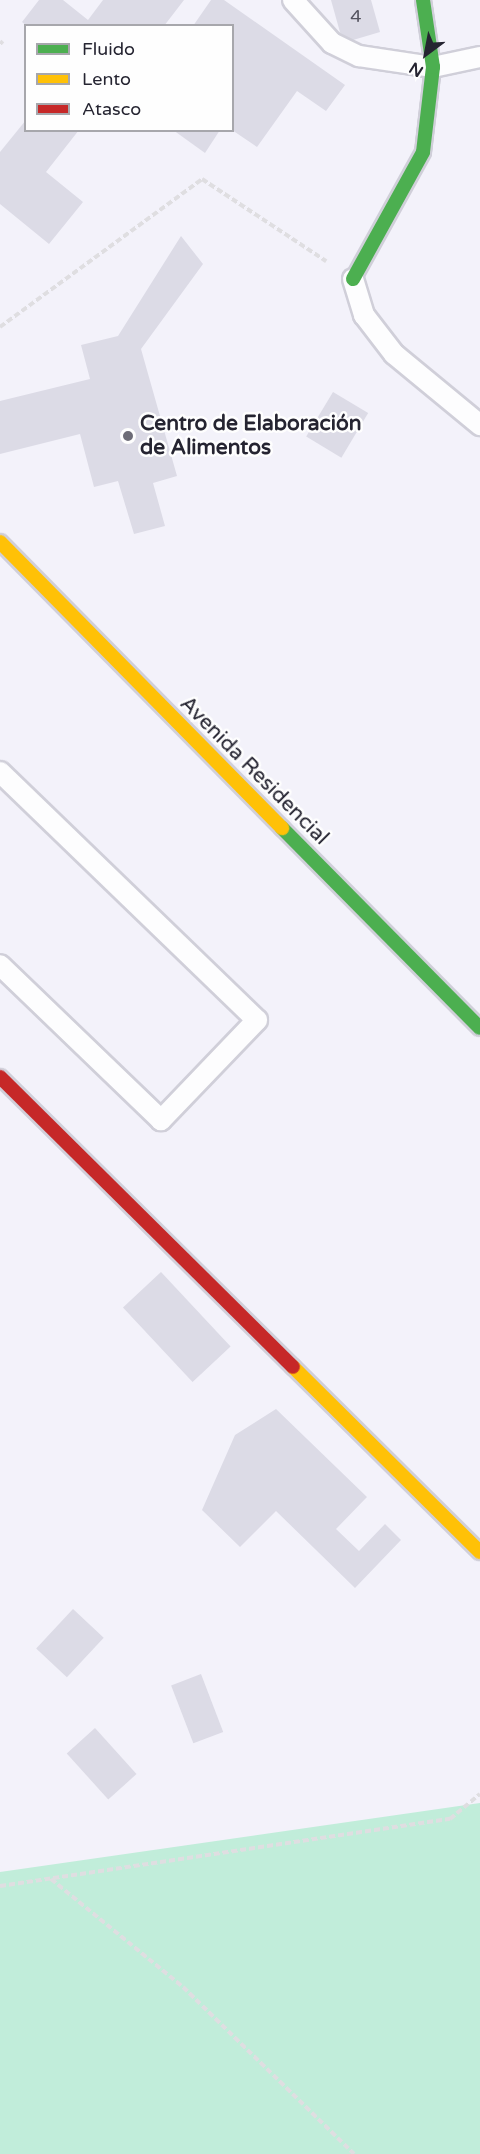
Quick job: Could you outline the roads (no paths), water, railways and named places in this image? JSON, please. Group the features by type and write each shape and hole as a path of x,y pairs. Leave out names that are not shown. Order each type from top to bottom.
{"street":[{"path":"353,279 423,152 434,68 423,0"},
{"name":"Avenida Residencial","path":"0,542 480,1028"},
{"path":"0,1077 480,1552"}],"lane":[{"path":"293,0 346,51 434,68 480,57"},
{"path":"353,279 364,315 394,354 480,425"},
{"path":"0,772 257,1020 161,1120 0,965"}],"place":[{"name":"Centro de Elaboración de Alimentos","path":"128,436"}]}
